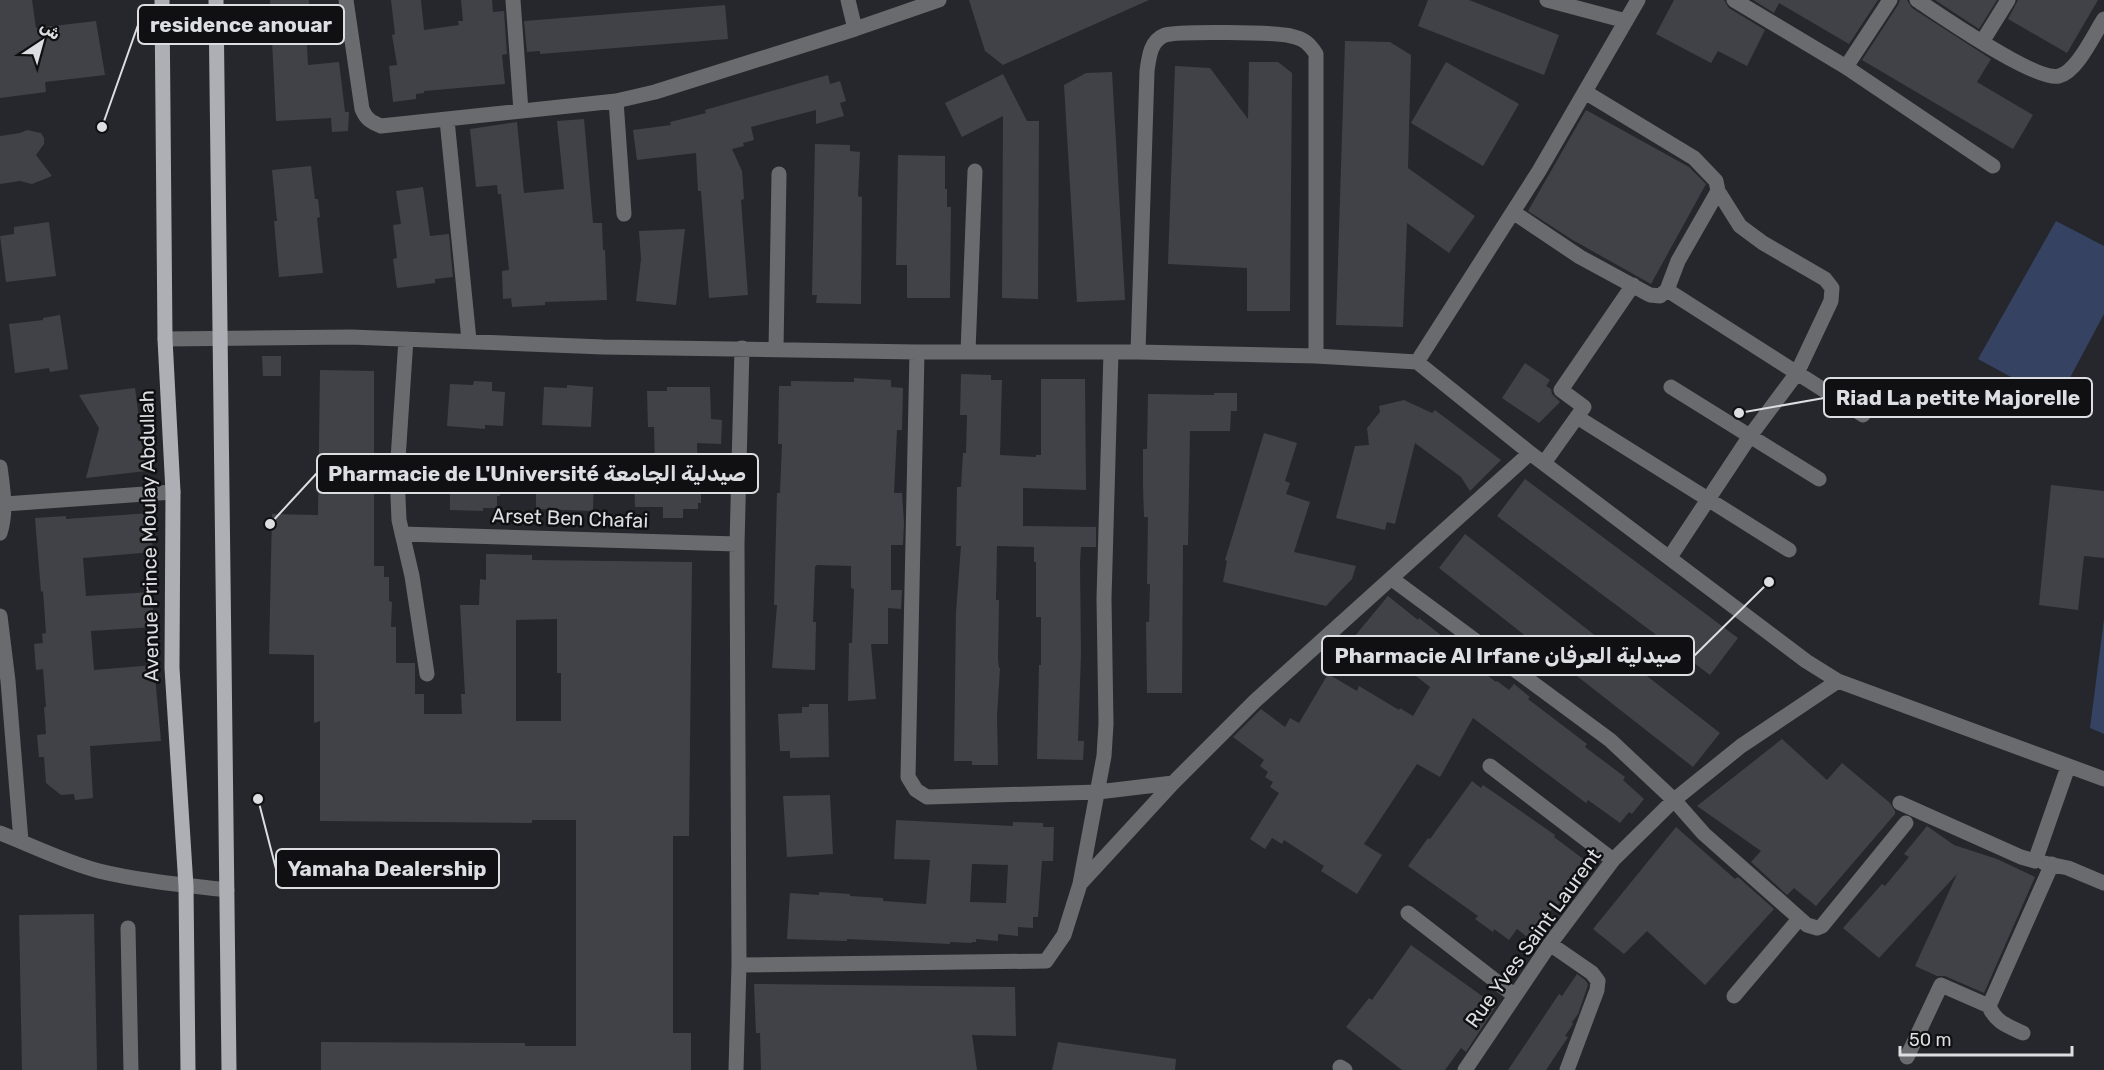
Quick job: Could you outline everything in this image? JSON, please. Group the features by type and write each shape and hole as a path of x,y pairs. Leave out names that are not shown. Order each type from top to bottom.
{"main road":[{"name":"Avenue Prince Moulay Abdullah","path":"162,0 165,339 173,492 172,668 186,886 188,1070"},
{"path":"216,0 229,1070"}],"street":[{"path":"346,0 362,109 372,123 381,126 616,101 655,92 855,30 939,0"},
{"path":"513,0 521,111"},
{"path":"848,0 855,30"},
{"path":"1547,0 1626,21"},
{"path":"1417,362 1513,212 1586,92 1638,0"},
{"path":"1734,0 1846,67 1993,166"},
{"path":"1846,67 1890,0"},
{"path":"1917,0 1982,42 2040,74 2058,77 2072,69 2104,19"},
{"path":"1982,42 2007,0"},
{"path":"1138,351 1149,50 1163,36 1182,33 1290,35 1308,43 1316,54 1316,356"},
{"path":"1586,92 1694,158 1712,175 1718,191 1740,226 1763,243 1825,279 1832,288 1831,301 1797,372 1750,436 1670,557"},
{"path":"616,101 624,214"},
{"path":"447,120 469,340"},
{"path":"968,352 975,171"},
{"path":"776,349 779,174"},
{"path":"1513,212 1580,257 1654,296 1660,296 1667,290 1678,261 1718,191"},
{"path":"1544,463 1584,407 1561,390 1633,285"},
{"path":"1667,290 1863,415"},
{"path":"165,339 469,340 603,346 917,352 1138,351 1316,356 1417,362 1530,453 1806,661 1838,681 2104,780"},
{"path":"406,339 397,474 399,520 412,576 428,674"},
{"path":"736,1070 739,965 736,544 742,348"},
{"path":"917,352 908,777 916,790 927,797 1098,792 1173,783"},
{"path":"739,965 1046,961 1064,935 1080,884 1104,756 1106,724 1104,599 1111,352"},
{"path":"1671,387 1819,479"},
{"path":"1577,417 1789,549"},
{"path":"1080,884 1173,783 1255,701 1530,453"},
{"path":"0,467 5,504 4,522 0,533"},
{"path":"5,504 173,492"},
{"name":"Arset Ben Chafai","path":"402,534 736,544"},
{"path":"1392,579 1610,740 1674,800 1704,834 1799,919 1812,927 1822,926 1906,823"},
{"path":"0,613 21,841"},
{"name":"Rue Yves Saint Laurent","path":"1465,1070 1550,944 1613,860 1674,800 1741,746 1838,681"},
{"path":"1490,766 1613,860"},
{"path":"2035,861 2068,767"},
{"path":"1900,803 2021,857 2052,864 2104,883"},
{"path":"0,833 98,870 186,886 226,890"},
{"path":"2023,1033 1992,1016 1989,1006 2052,864"},
{"path":"1408,914 1515,996"},
{"path":"1734,996 1799,919"},
{"path":"128,928 130,1070"},
{"path":"1550,944 1592,973 1598,981 1597,990 1567,1070"},
{"path":"1907,1057 1941,985 1989,1006"}],"shaded area":[{"path":"2056,221 2104,246 2104,314 2057,402 1978,359"},
{"path":"2104,619 2104,734 2090,728"}],"building":[{"path":"0,0 32,0 36,28 96,21 105,75 45,82 46,92 0,98"},
{"path":"270,0 309,0 311,28 306,28 308,65 339,62 345,112 349,112 348,131 332,132 331,118 276,121"},
{"path":"391,0 421,0 424,30 459,25 458,21 463,21 461,0 492,0 493,12 504,11 507,54 502,55 505,84 424,91 424,93 416,94 416,99 393,102 389,66 397,65 392,35 395,34"},
{"path":"969,0 1149,0 1003,65 985,51"},
{"path":"1428,0 1469,0 1559,35 1544,75 1418,26"},
{"path":"1674,0 1724,0 1729,8 1765,30 1747,66 1718,51 1711,63 1656,34"},
{"path":"1753,0 1878,0 1849,44 1779,3 1774,13"},
{"path":"1900,0 1907,0 1912,8 1991,59 1977,82 2033,115 2013,149 1862,60"},
{"path":"1935,0 1997,0 1979,29"},
{"path":"2018,0 2098,0 2067,53 2008,19"},
{"path":"725,5 728,39 540,54 540,51 527,52 524,21"},
{"path":"1345,41 1390,42 1411,55 1408,168 1475,216 1449,253 1407,223 1403,327 1336,325"},
{"path":"1249,62 1278,62 1292,73 1290,311 1247,311 1247,268 1168,264 1175,66 1210,68 1248,119"},
{"path":"1446,62 1519,104 1483,166 1411,123"},
{"path":"1112,72 1125,300 1077,302 1064,85 1086,73"},
{"path":"1003,74 1027,121 1039,121 1038,299 1002,298 1003,116 962,137 945,103"},
{"path":"828,75 830,84 840,81 846,101 840,103 844,116 816,124 816,110 751,127 754,140 732,149 742,171 744,199 741,200 748,295 709,298 696,153 637,160 633,130 671,125 670,122 706,113 705,110"},
{"path":"1586,110 1689,167 1706,184 1651,284 1571,239 1528,211"},
{"path":"584,119 593,223 602,223 607,300 545,302 545,305 512,307 511,298 503,299 502,271 509,270 501,194 498,194 497,185 476,187 470,129 517,122 524,193 564,189 557,121"},
{"path":"27,130 41,133 44,138 44,144 36,155 52,176 32,184 20,181 0,184 0,136"},
{"path":"815,144 850,145 850,151 860,152 858,196 862,197 861,304 816,303 817,295 812,295"},
{"path":"898,155 945,156 947,207 951,207 950,298 907,298 907,265 896,265"},
{"path":"311,166 315,199 318,199 320,217 317,218 323,273 279,277 272,170"},
{"path":"423,187 430,236 449,234 453,277 435,279 435,283 397,288 393,259 397,258 393,225 401,224 396,191"},
{"path":"49,222 56,276 6,282 0,236 14,234 14,227"},
{"path":"685,229 676,305 636,301 641,259 639,231"},
{"path":"60,315 68,369 50,372 49,368 15,373 9,324 43,320 43,318"},
{"path":"262,356 281,356 281,376 263,376"},
{"path":"1525,363 1550,380 1546,386 1560,402 1539,423 1502,398"},
{"path":"320,370 374,371 374,566 384,566 384,577 389,577 389,601 392,602 391,627 396,627 396,663 415,663 415,694 424,694 424,714 462,714 461,694 465,694 460,605 479,605 480,579 486,580 486,554 532,555 532,560 692,562 689,836 673,836 673,1033 691,1033 691,1070 321,1070 321,1042 525,1043 525,1046 576,1046 576,820 532,820 532,823 320,821 320,721 314,723 314,655 269,654 272,514 318,515","holes":["557,619 557,673 561,673 561,721 516,721 516,620"]},
{"path":"961,374 991,375 991,380 1002,380 1000,455 1036,457 1036,455 1041,455 1041,379 1085,379 1086,490 1023,488 1023,526 1096,527 1096,547 1081,547 1080,563 1081,654 1078,741 1084,741 1083,760 1037,759 1041,617 1036,617 1034,547 997,546 996,600 999,600 998,659 1000,668 997,716 998,765 972,765 972,761 954,761 956,612 961,546 956,546 957,487 961,487 963,453 966,453 967,415 960,415"},
{"path":"854,378 891,380 891,387 903,388 902,430 897,430 894,493 902,493 904,523 903,545 891,545 891,590 902,590 901,609 888,608 888,644 871,644 876,699 848,701 849,643 852,643 854,589 851,588 851,566 817,565 815,567 813,622 816,622 815,670 772,668 777,605 774,605 777,493 780,493 782,444 778,444 779,386 791,386 791,381 854,382"},
{"path":"474,381 492,382 492,391 505,392 503,426 485,425 485,429 447,426 450,384 473,385"},
{"path":"567,385 593,387 591,427 542,425 544,387 567,388"},
{"path":"667,387 710,387 711,419 722,420 721,444 697,443 701,503 698,503 698,509 683,509 683,518 663,518 663,507 635,507 634,470 655,469 654,427 648,427 647,391 667,391"},
{"path":"135,388 146,471 86,478 99,428 79,395"},
{"path":"1214,393 1237,393 1237,411 1231,411 1230,431 1190,431 1188,545 1183,545 1182,693 1147,693 1146,622 1149,622 1150,584 1147,584 1148,517 1144,517 1143,449 1147,449 1148,394 1214,395"},
{"path":"1404,400 1432,413 1435,410 1501,460 1470,491 1461,477 1415,443 1395,524 1387,522 1385,530 1336,518 1355,446 1369,445 1367,428 1380,412 1379,406"},
{"path":"1264,433 1297,443 1285,481 1290,483 1286,494 1310,502 1294,552 1356,566 1352,579 1326,606 1223,582 1227,561 1225,560"},
{"path":"489,468 594,473 593,511 536,509 536,493 500,492 500,496 497,496 497,508 483,508 483,511 450,510 450,469 489,470"},
{"path":"1525,479 1738,638 1710,675 1497,516"},
{"path":"2051,485 2104,491 2104,558 2084,556 2078,610 2039,605"},
{"path":"150,513 153,552 83,558 86,596 152,592 154,627 91,631 94,670 154,665 161,741 90,746 93,798 75,800 74,794 61,795 46,783 44,757 39,757 37,735 46,734 44,707 46,707 43,669 36,670 34,644 43,643 42,634 46,633 35,518 66,516 66,519"},
{"path":"1465,534 1720,733 1693,767 1439,568"},
{"path":"1388,596 1442,636 1440,639 1496,682 1509,690 1514,684 1530,697 1528,699 1587,744 1585,747 1625,777 1623,780 1644,799 1632,814 1629,812 1620,823 1588,800 1586,803 1473,718 1440,777 1417,764 1364,844 1382,855 1357,894 1321,871 1324,866 1284,840 1282,844 1272,838 1265,849 1250,839 1279,793 1270,787 1273,782 1265,777 1268,772 1260,766 1264,760 1233,737 1261,709 1285,727 1290,718 1299,723 1328,674 1357,691 1359,686 1413,716 1430,687 1388,654 1378,667 1349,643"},
{"path":"809,704 828,704 829,757 790,758 790,751 780,751 778,714 802,713 802,707 809,707"},
{"path":"1782,739 1827,780 1842,763 1890,803 1895,811 1895,814 1816,906 1794,888 1787,895 1751,862 1761,851 1697,806"},
{"path":"1472,781 1481,788 1483,785 1555,835 1554,837 1586,861 1564,892 1566,894 1554,911 1552,909 1530,939 1517,929 1509,940 1494,929 1493,932 1475,919 1478,916 1408,866"},
{"path":"830,795 833,854 787,857 783,796"},
{"path":"896,820 1013,826 1013,822 1043,823 1043,827 1054,827 1053,861 1042,861 1038,917 1033,917 1033,928 1018,927 1018,936 998,934 998,941 976,939 976,942 972,943 950,942 950,944 847,939 847,941 787,939 790,893 850,894 850,896 883,898 883,901 926,904 930,860 894,859","holes":["972,864 1008,865 1006,903 970,902"]},
{"path":"1927,826 1954,845 1997,859 2035,877 1984,993 1915,966 1957,874 1879,958 1843,928 1882,884 1885,886 1909,857 1904,854"},
{"path":"1676,827 1735,879 1738,877 1774,909 1705,985 1647,931 1624,954 1593,929"},
{"path":"94,914 97,1070 22,1070 19,915"},
{"path":"1411,945 1496,1006 1466,1052 1461,1048 1445,1070 1402,1070 1346,1027 1369,998 1372,1000"},
{"path":"1577,974 1588,984 1587,988 1578,1014 1565,1036 1568,1037 1546,1070 1508,1070 1559,994 1562,996"},
{"path":"754,984 1015,987 1016,1036 972,1035 977,1070 761,1070 760,1033 756,1033"},
{"path":"1058,1042 1176,1059 1175,1070 1052,1070"}],"place":[{"name":"residence anouar","path":"102,127"},
{"name":"Riad La petite Majorelle","path":"1739,413"},
{"name":"Pharmacie de L'Université صيدلية الجامعة","path":"270,524"},
{"name":"Pharmacie Al Irfane صيدلية العرفان","path":"1769,582"},
{"name":"Yamaha Dealership","path":"258,799"}]}
